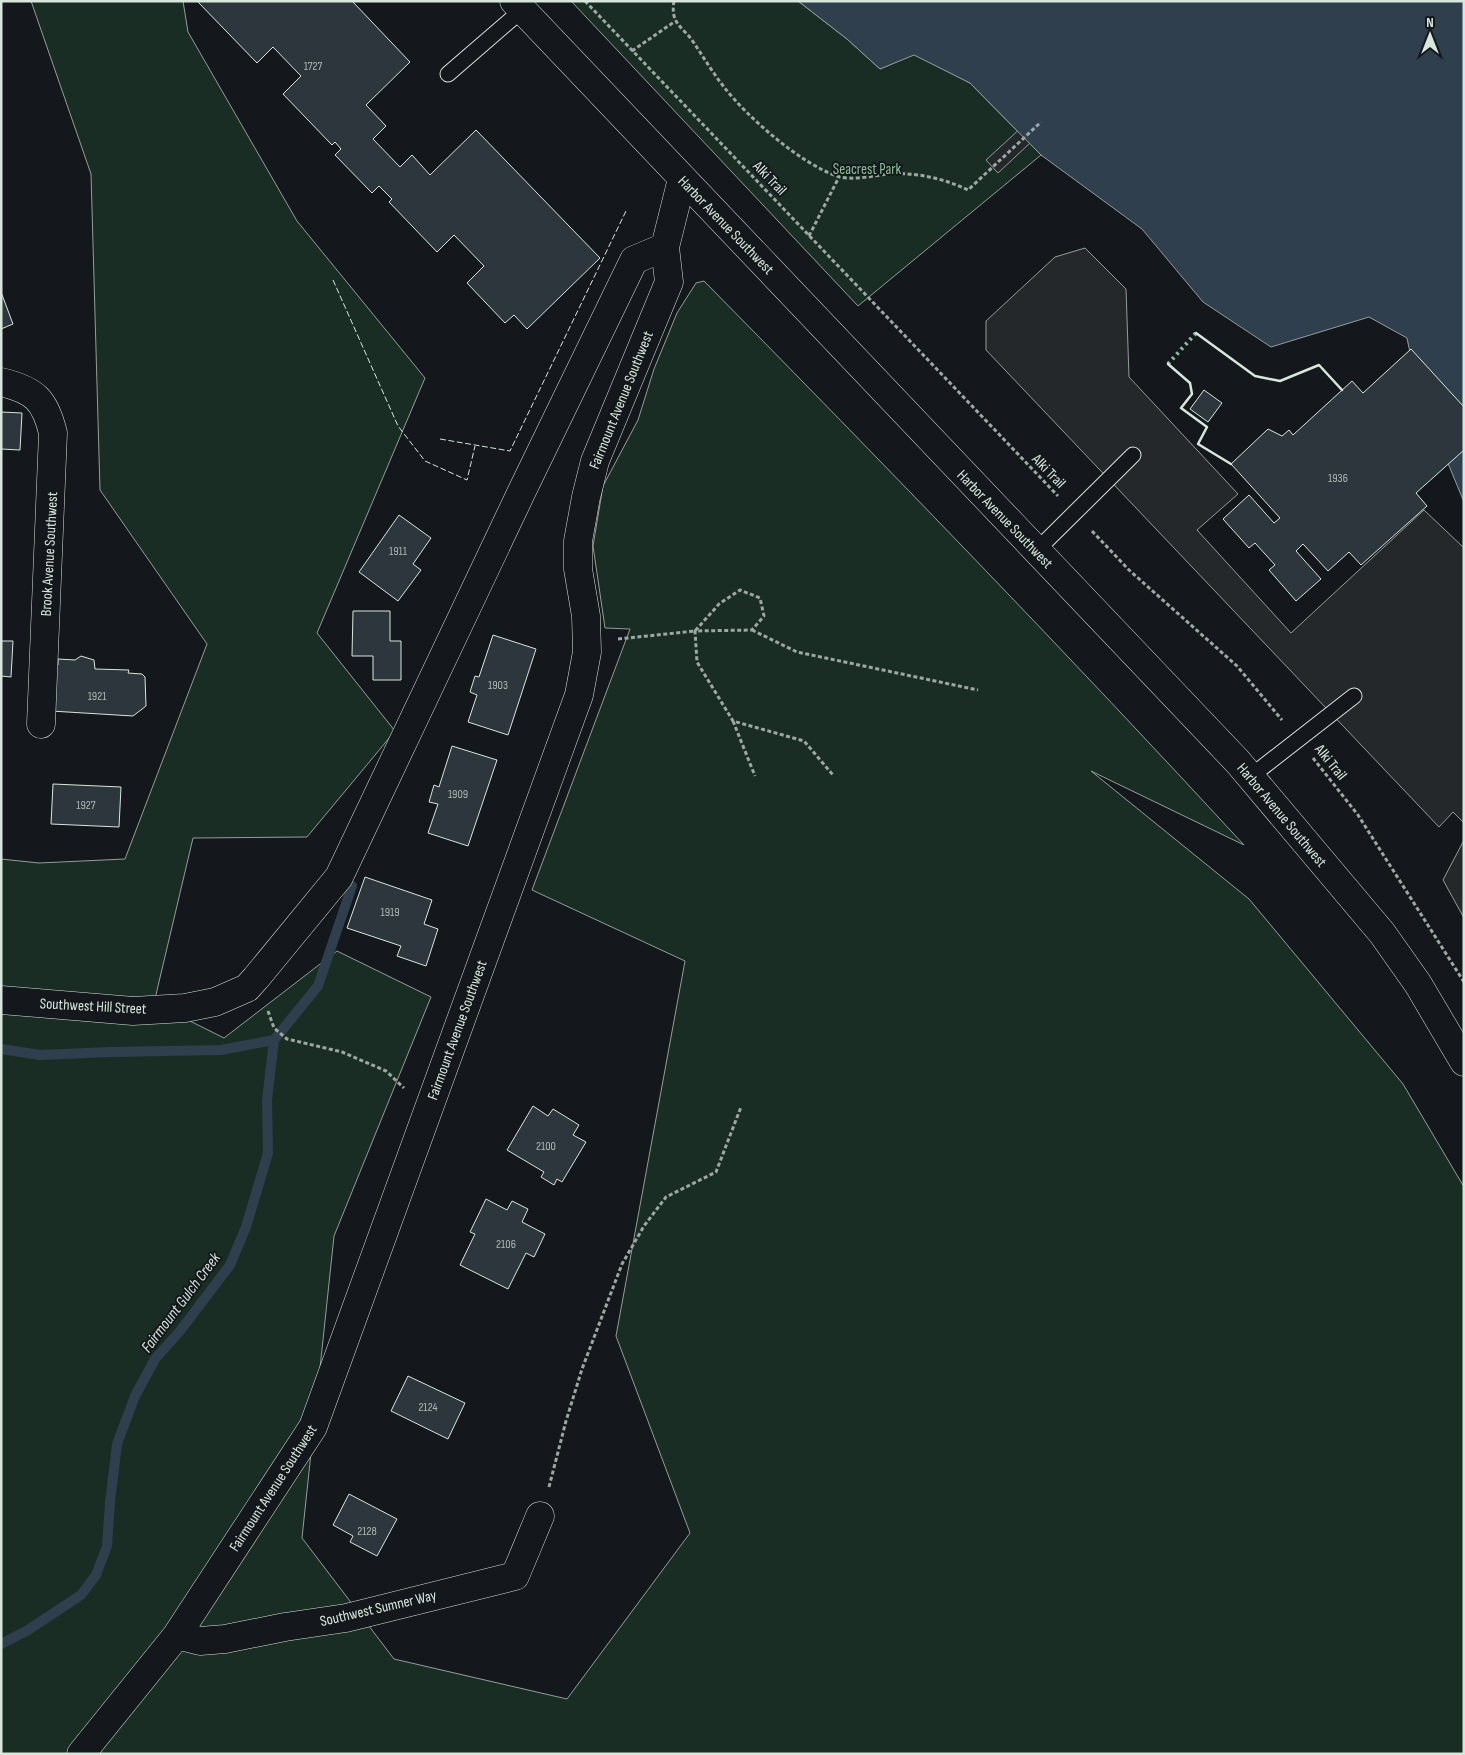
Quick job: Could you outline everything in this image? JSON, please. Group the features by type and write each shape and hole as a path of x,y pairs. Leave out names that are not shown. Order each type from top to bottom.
{"street":[{"name":"Harbor Avenue Southwest","path":"518,5 1250,777 1382,934 1418,984 1464,1062"},
{"name":"Fairmount Avenue Southwest","path":"81,1754 177,1635 313,1427 579,695 588,652 586,616 578,569 578,541 586,497 595,461 669,282 666,247 682,179"},
{"name":"Southwest Hill Street","path":"1,1000 133,1010 185,1008 215,1002 247,988 339,878 634,260 666,247"},
{"name":"Brook Avenue Southwest","path":"1,382 30,391 48,411 53,433 41,724"},
{"name":"Southwest Sumner Way","path":"177,1635 200,1641 225,1639 346,1618 516,1576 540,1516"}],"lane":[{"path":"448,74 518,5"},
{"path":"1036,550 1133,455"},
{"path":"1250,777 1354,696"}],"path":[{"name":"Alki Trail","path":"585,1 1129,570 1236,666 1329,777 1358,815 1464,982"},
{"path":"674,1 674,22 692,41 725,89 762,125 800,156 839,177 860,178 888,174 914,175 934,178 968,190 1041,122"},
{"path":"632,51 674,22"},
{"path":"809,236 839,177"},
{"path":"752,630 764,616 760,598 740,590 719,604 696,631 697,662 733,721 755,776"},
{"path":"588,642 696,631 752,630 797,652 978,690"},
{"path":"733,721 804,741 833,775"},
{"path":"274,1028 287,1039 342,1052 386,1072 428,1110"},
{"path":"540,1516 582,1369 622,1264 644,1226 666,1197 716,1172 741,1107"}],"green space":[{"path":"31,1 183,1 188,32 297,221 425,378 317,633 395,731 307,837 193,838 154,1003 224,1038 337,951 431,997 334,1236 302,1538 394,1659 567,1699 690,1533 616,1336 685,961 532,890 630,629 605,628 593,546 603,486 638,420 654,369 677,313 696,283 704,281 977,561 1244,845 1091,771 1249,899 1403,1084 1464,1187 1464,1754 1,1754 1,859 39,863 125,859 207,644 100,490 91,174"},
{"name":"Seacrest Park","path":"571,1 798,1 847,39 880,69 914,54 970,83 1041,155 858,306"}],"shaded area":[{"path":"1035,115 1046,128 998,173 986,160"},
{"path":"1085,248 1126,289 1129,377 1238,494 1197,530 1291,633 1424,510 1464,548 1464,823 1453,812 1439,827 986,350 986,321 1055,257"},
{"path":"1464,840 1464,918 1443,880"}],"water":[{"path":"798,1 1464,1 1464,502 1418,391 1407,338 1369,317 1271,347 1203,302 1142,229 1041,155 970,83 914,55 880,69 847,39"}],"building":[{"path":"197,1 352,1 410,62 366,105 386,126 373,139 400,167 412,155 430,175 476,130 600,258 527,329 514,315 505,323 467,283 484,266 454,235 437,252 389,202 392,199 379,186 372,193 335,155 341,149 335,142 332,145 283,94 301,76 273,47 257,63"},
{"path":"1,292 13,324 1,329"},
{"path":"1411,349 1464,407 1464,450 1416,493 1427,506 1361,565 1349,552 1328,571 1303,544 1296,551 1321,579 1296,601 1269,570 1275,565 1255,543 1249,548 1223,519 1249,495 1274,523 1280,518 1231,464 1268,429 1282,436 1289,430 1293,435 1352,381 1363,393"},
{"path":"1204,390 1222,403 1208,422 1190,409"},
{"path":"1,412 22,413 20,450 1,449"},
{"path":"399,515 431,538 413,564 421,570 398,601 359,572"},
{"path":"353,611 390,611 390,641 401,641 401,680 373,680 373,656 352,656"},
{"path":"493,635 536,649 508,735 468,722 477,695 470,692 475,676 479,677"},
{"path":"1,641 13,641 11,677 1,676"},
{"path":"81,656 94,660 95,669 129,670 128,673 142,674 145,677 146,706 133,716 51,711 51,666 58,665 58,659 75,660"},
{"path":"452,746 497,760 468,846 428,833 438,804 429,802 434,785 439,787"},
{"path":"53,784 121,787 119,827 51,824"},
{"path":"365,877 432,900 424,924 438,929 426,966 397,956 401,946 347,928"},
{"path":"533,1106 548,1116 553,1109 579,1125 573,1135 586,1142 562,1182 557,1179 554,1185 541,1177 544,1172 507,1150"},
{"path":"486,1199 507,1210 512,1201 528,1209 522,1222 545,1234 534,1257 526,1253 508,1289 460,1265 475,1234 470,1232"},
{"path":"408,1376 465,1403 448,1439 391,1411"},
{"path":"349,1494 397,1519 377,1556 350,1542 353,1536 333,1525"}],"waterway":[{"name":"Fairmount Gulch Creek","path":"1,1644 28,1630 81,1595 96,1575 107,1546 117,1444 135,1396 155,1359 180,1331 230,1265 246,1227 268,1153 267,1100 274,1040 318,986 352,886"},
{"path":"1,1049 40,1055 221,1050 274,1040"}],"hedge":[{"path":"1168,364 1196,333"}],"fence":[{"path":"440,439 510,451 626,211"},
{"path":"333,280 398,426 425,461 467,480 475,446"}],"wall":[{"path":"1196,333 1255,376 1280,381 1319,365 1342,390"},
{"path":"1168,364 1190,383 1192,394 1181,408 1207,427 1198,444 1231,464"}]}
